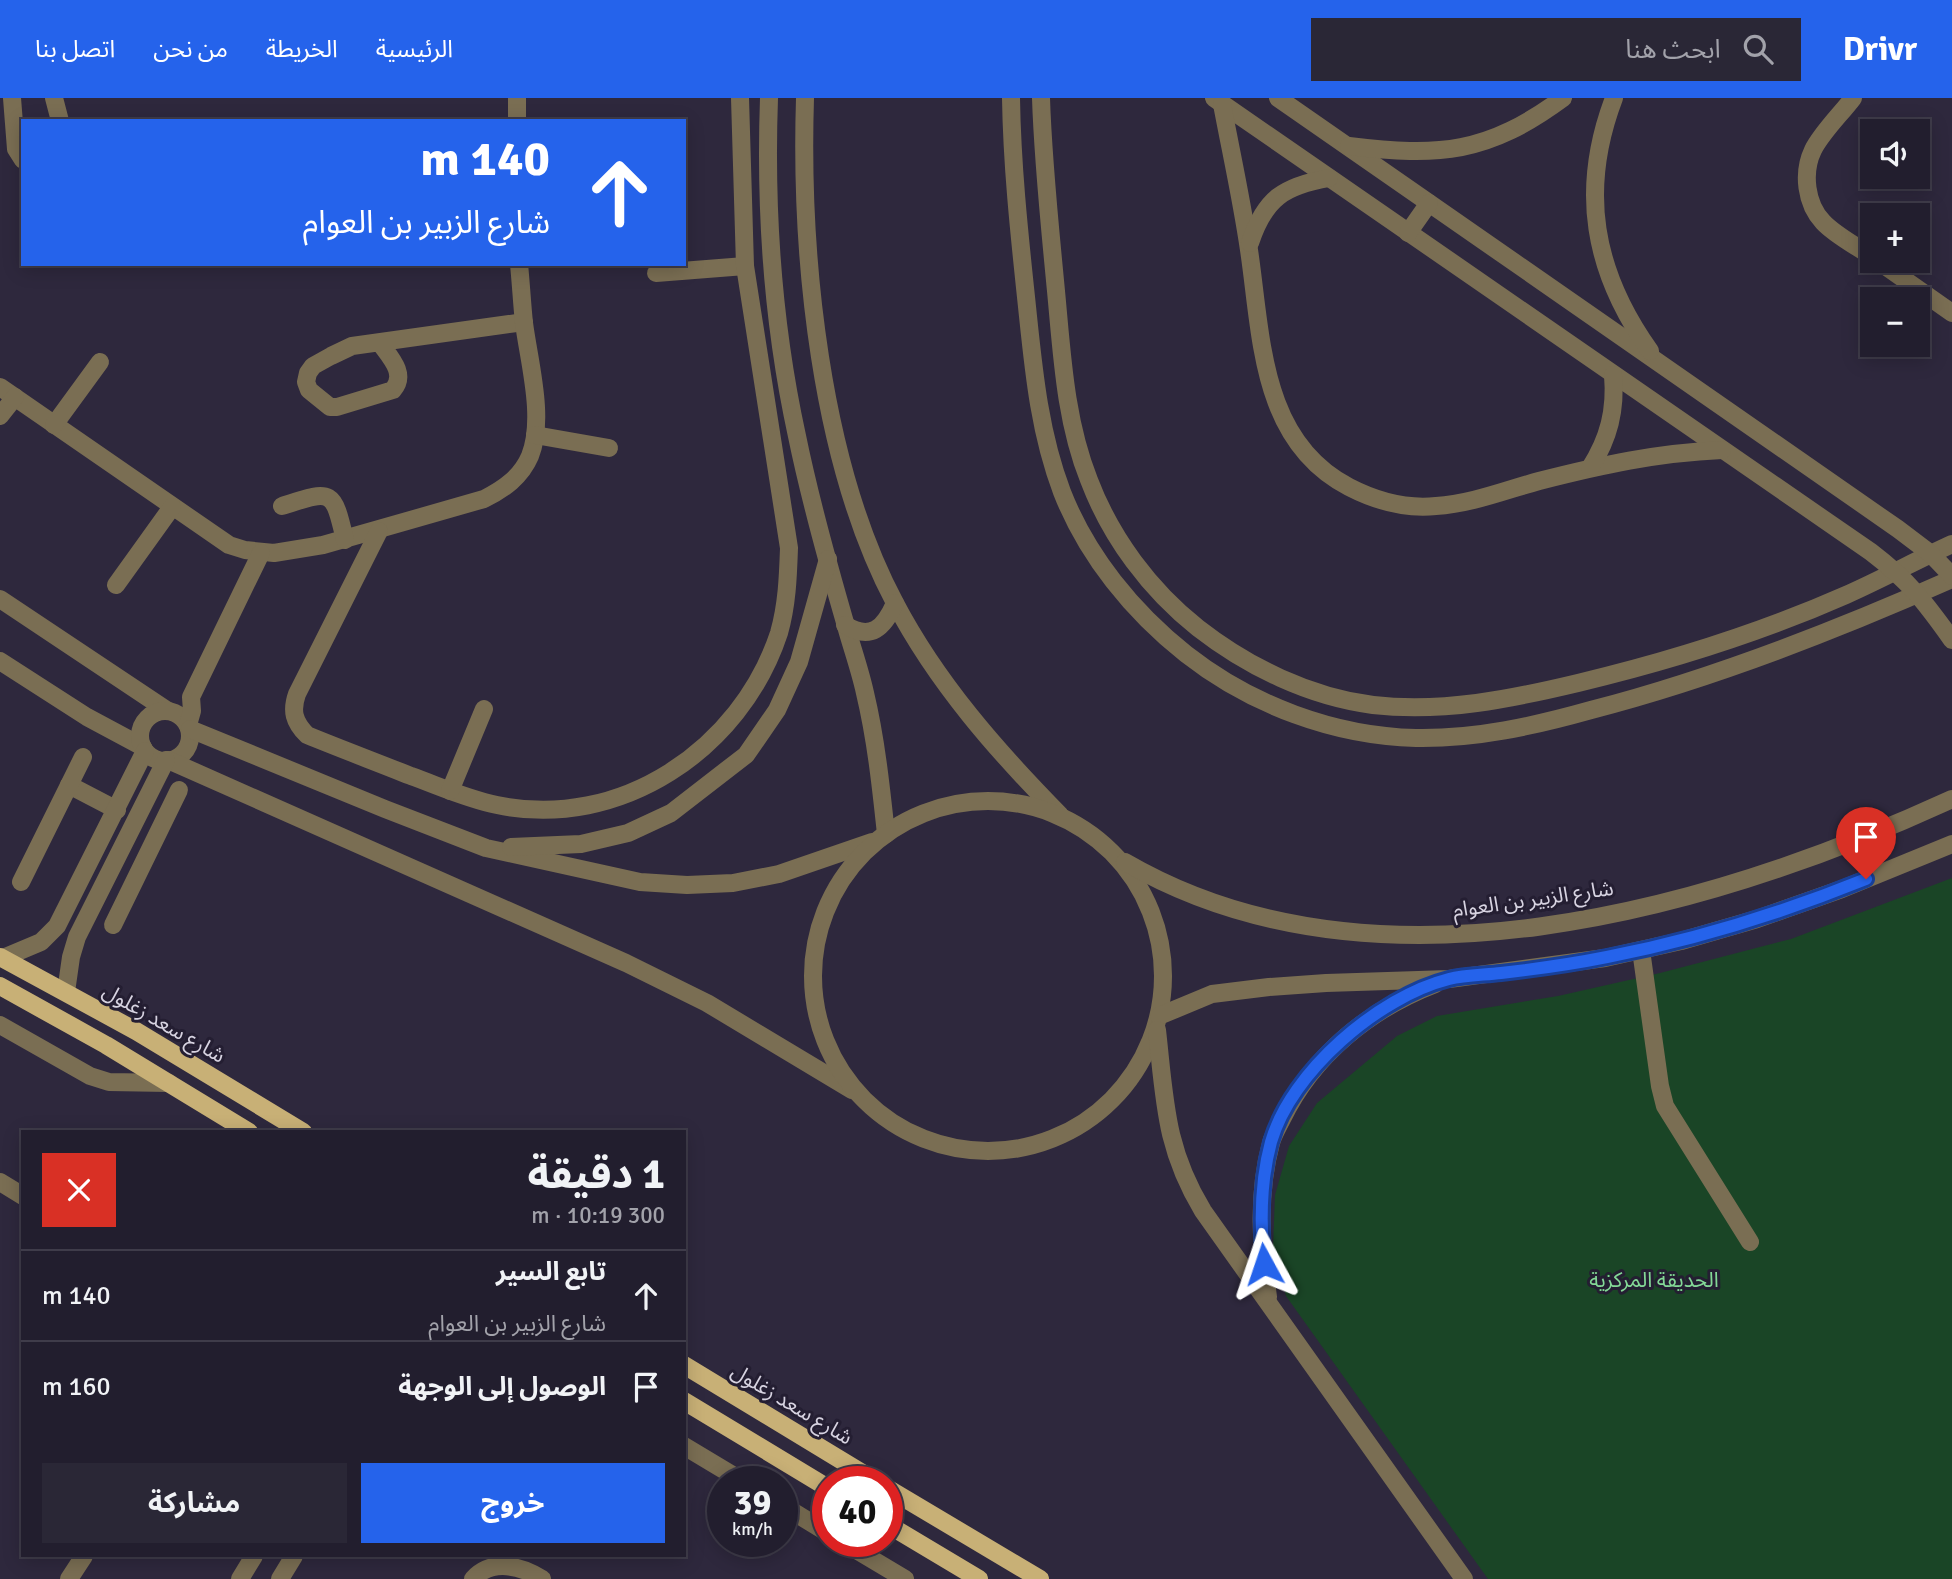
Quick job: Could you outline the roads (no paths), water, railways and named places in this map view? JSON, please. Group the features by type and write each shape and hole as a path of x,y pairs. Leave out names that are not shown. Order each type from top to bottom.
{"main road":[{"name":"شارع سعد زغلول","path":"1,957 136,1031 300,1130"},
{"path":"0,986 47,1011 246,1130"},
{"name":"شارع سعد زغلول","path":"686,1366 851,1466"},
{"path":"686,1402 812,1478"},
{"path":"903,1498 1040,1579"},
{"path":"903,1534 978,1579"}],"street":[{"path":"12,98 16,149 21,157"},
{"path":"54,98 59,119"},
{"path":"517,98 517,119"},
{"path":"379,531 293,705 299,727 307,735 450,791 497,805 545,809 592,805 637,791 679,768 716,738 743,706 764,670 779,631 788,590 789,548 745,266 740,98"},
{"path":"769,98 768,179 778,316 797,436 845,625 865,691 875,739 882,837 845,874 828,903 818,936 813,969 815,1003 824,1036 839,1067 859,1095"},
{"path":"806,98 808,233 820,356 831,418 865,533 895,603 939,675 1018,773 1062,818"},
{"path":"1011,98 1021,248 1035,384 1045,440 1063,495 1096,555 1122,593 1154,626 1207,670 1257,699 1310,720 1367,733 1414,738 1462,737 1509,730 1630,700 1751,660 1919,594 1952,578 1931,554 1278,98"},
{"path":"1041,98 1065,379 1073,431 1089,482 1112,529 1142,573 1169,602 1220,645 1265,671 1315,691 1370,704 1415,708 1508,699 1624,672 1736,638 1844,596 1952,544"},
{"path":"1347,146 1413,153 1446,151 1478,144 1508,133 1563,98"},
{"path":"1614,98 1597,154 1594,186 1600,249 1622,309 1658,362"},
{"path":"1853,98 1814,149 1807,168 1807,187 1813,206 1823,222 1860,248"},
{"path":"1218,101 1897,572 1919,594 1952,640"},
{"path":"1218,101 1248,246 1273,397 1287,429 1308,457 1336,480 1367,496 1401,505 1436,506 1633,458 1722,450"},
{"path":"1248,246 1258,219 1270,202 1287,190 1307,182 1329,178"},
{"path":"1408,233 1429,203"},
{"path":"0,416 7,392 229,545 261,553 286,551 379,531 484,499 503,489 519,474 530,456 535,435 535,404 519,266"},
{"path":"656,272 745,266"},
{"path":"1897,273 1944,302 1952,313"},
{"path":"380,343 400,377 393,390 330,407 309,390 306,382 313,366 352,346 524,322"},
{"path":"54,425 100,362"},
{"path":"1590,468 1608,433 1613,414 1614,375"},
{"path":"1035,384 1065,379"},
{"path":"535,435 609,447"},
{"path":"282,506 325,495 333,500 337,507 345,540"},
{"path":"116,585 172,507"},
{"path":"167,760 177,758 188,746 191,697 261,553"},
{"path":"486,848 581,844 628,833 671,813 746,755 777,710 799,662 828,559"},
{"path":"0,600 169,711 181,716 189,727 385,810 486,848 640,882 687,886 733,883 779,874 882,837 911,819 948,806 986,801 1025,805 1062,818 1096,838 1116,857 1148,904 1163,959 1163,988 1158,1020 1149,1046 1134,1074 1114,1098 1082,1124 1034,1145 1003,1150 972,1150 941,1144 912,1133 859,1095 707,1003 626,963 167,760 155,758 0,661"},
{"path":"845,625 865,633 875,630 884,624 895,603"},
{"path":"1,957 41,942 57,926 117,810 144,749 141,738 145,721 159,711 169,711 191,697"},
{"path":"1367,733 1370,704"},
{"path":"450,791 484,709"},
{"path":"21,882 83,757"},
{"path":"66,992 71,957 78,937 167,760"},
{"path":"69,785 117,810"},
{"path":"113,925 179,790"},
{"name":"شارع الزبير بن العوام","path":"1116,857 1153,878 1206,900 1272,920 1318,929 1376,935 1490,932 1609,914 1735,881 1853,841 1952,799"},
{"path":"133,824 156,835"},
{"path":"1158,1020 1212,994 1269,986 1449,979 1553,966 1641,950 1757,919 1952,844"},
{"path":"57,926 63,935 78,937"},
{"path":"1641,950 1665,1106 1750,1242"},
{"path":"1269,1301 1260,1222 1263,1183 1271,1141 1289,1104 1313,1070 1352,1031 1374,1014 1410,993 1449,979"},
{"path":"1158,1020 1168,1128 1188,1185 1203,1211 1269,1301 1457,1575"},
{"path":"0,1025 90,1076 109,1082 169,1083"},
{"path":"0,1182 21,1195"},
{"path":"686,1447 717,1466"},
{"path":"69,1579 83,1557"},
{"path":"240,1579 253,1557"},
{"path":"279,1579 293,1557"},
{"path":"863,1557 885,1574 905,1579"},
{"path":"473,1579 489,1569 505,1566 520,1568 542,1579"}],"park label":[{"name":"الحديقة المركزية","path":"1654,1280"}]}
